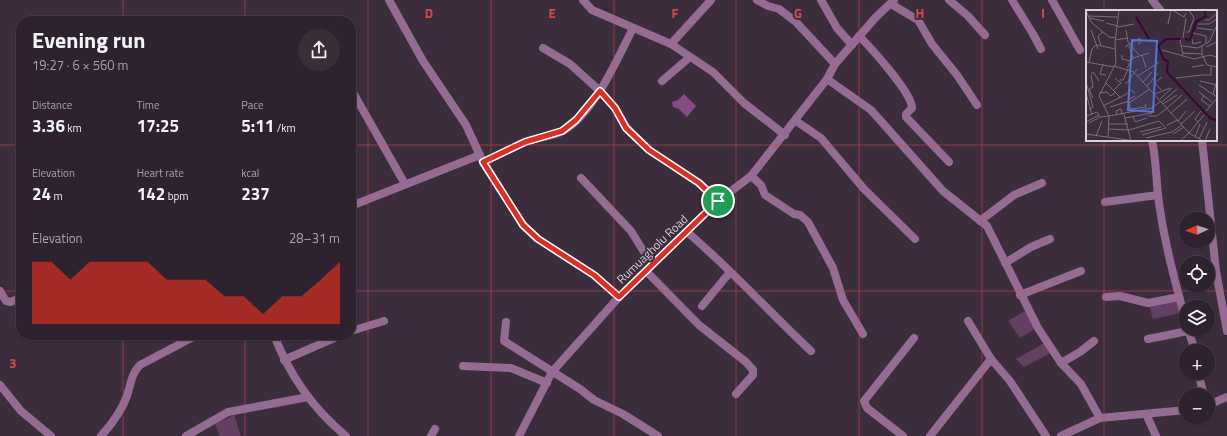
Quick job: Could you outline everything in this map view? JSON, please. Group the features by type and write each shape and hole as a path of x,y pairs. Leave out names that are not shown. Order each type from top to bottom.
{"street":[{"path":"389,0 423,61 466,125 482,159 523,225 538,239 594,275 619,297"},
{"path":"583,0 592,10 633,28 654,35 671,44 713,72 744,103 785,135"},
{"path":"671,44 711,0"},
{"path":"757,0 768,6 780,9 796,22 835,64"},
{"path":"821,0 837,28 852,45"},
{"path":"949,0 968,16 985,35"},
{"path":"1012,0 1034,34 1041,50"},
{"path":"1052,0 1080,50"},
{"path":"1152,0 1160,10"},
{"path":"892,2 918,20 932,44 957,75 977,105"},
{"name":"Rumuagholu Road","path":"519,436 552,372 619,297 654,262 718,201 751,176 828,79 835,64 859,36 892,2"},
{"path":"356,204 404,184 482,159 525,142 562,131 576,120 600,91 616,66 633,28"},
{"path":"859,36 894,75 908,98 912,108 906,117 949,162"},
{"path":"543,48 570,64 600,91 615,108 626,128 649,150 699,183 718,201"},
{"path":"662,81 690,57"},
{"path":"828,79 871,110 943,191 987,226 1020,295 1038,328 1061,362 1081,384 1100,418"},
{"path":"356,98 404,184"},
{"path":"796,121 820,138 864,188 915,239"},
{"path":"1152,141 1156,160 1158,195 1180,300"},
{"path":"1202,141 1216,271 1227,331"},
{"path":"751,176 761,186 766,195 794,214 800,215 808,222 833,268 843,300 863,334"},
{"path":"581,178 627,226 654,262"},
{"path":"980,221 1014,195 1042,183"},
{"path":"1105,202 1158,195"},
{"path":"687,232 811,351"},
{"path":"1005,263 1031,246 1050,239"},
{"path":"646,271 694,320 746,362 753,370 753,375 736,394"},
{"path":"1020,295 1081,271"},
{"path":"702,306 730,272"},
{"path":"0,292 6,301 10,302 16,299"},
{"path":"1106,297 1120,296 1148,303 1179,297"},
{"path":"356,329 384,321"},
{"path":"968,321 991,359 1010,381 1046,436"},
{"path":"506,322 504,341 594,400 623,414 658,436"},
{"path":"1148,339 1179,332"},
{"path":"903,436 866,408 864,401 914,338"},
{"path":"102,436 116,419 127,396 133,372 140,364 187,340"},
{"path":"276,340 284,360 308,397 346,436"},
{"path":"284,360 330,340"},
{"path":"1061,362 1080,352 1094,341"},
{"path":"930,436 991,359"},
{"path":"463,366 519,369 547,383"},
{"path":"1,389 21,411 51,436"},
{"path":"186,436 228,412 308,397"},
{"path":"1215,402 1227,397"},
{"path":"1061,436 1071,434 1100,418 1179,411"},
{"path":"1146,414 1156,436"}],"shaded area":[{"path":"684,94 696,106 687,117 679,109 673,107 672,102 678,100"},
{"path":"1177,301 1179,313 1153,319 1149,305"},
{"path":"1027,310 1036,328 1020,338 1008,321"},
{"path":"1046,342 1051,353 1024,367 1016,359"},
{"path":"234,415 241,436 220,436 215,424"}],"route":[{"path":"600,91 615,108 626,128 649,150 699,183 718,201 619,297 594,275 538,239 523,225 483,162 525,142 562,131 576,120 600,91"}]}
